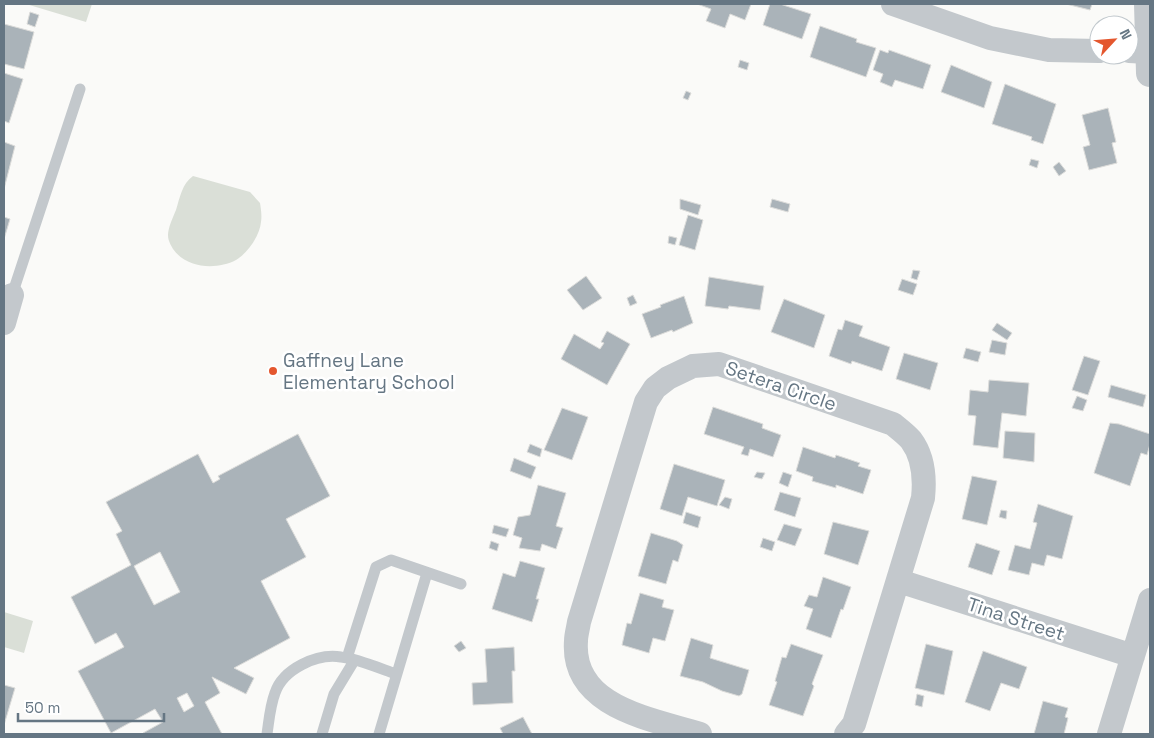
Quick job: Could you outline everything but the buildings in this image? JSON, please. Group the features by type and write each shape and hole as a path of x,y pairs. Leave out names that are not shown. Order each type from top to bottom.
{"street":[{"path":"892,4 990,38 1050,50 1089,51"},
{"path":"1143,59 1148,4"},
{"path":"4,323 12,295"},
{"name":"Setera Circle","path":"700,734 624,710 596,693 585,680 577,659 575,643 579,622 646,402 655,388 668,378 693,366 719,364 893,424 910,440 918,454 925,482 923,498 854,724 846,734"},
{"name":"Tina Street","path":"899,581 1133,656"},
{"path":"1109,734 1150,600"}],"lane":[{"path":"12,295 80,89"},
{"path":"322,734 334,694 351,659 376,567 391,560 461,584"},
{"path":"379,734 427,573"},
{"path":"267,734 274,693 285,676 293,670 321,658 340,656 396,674"}],"shaded area":[{"path":"26,4 92,4 86,22"},
{"path":"193,176 250,192 260,203 261,220 256,238 249,248 236,260 220,265 203,266 186,261 173,249 168,239 170,226 184,187"},
{"path":"4,612 33,621 24,653 4,647"}],"place":[{"name":"Gaffney Lane Elementary School","path":"273,371"}]}
